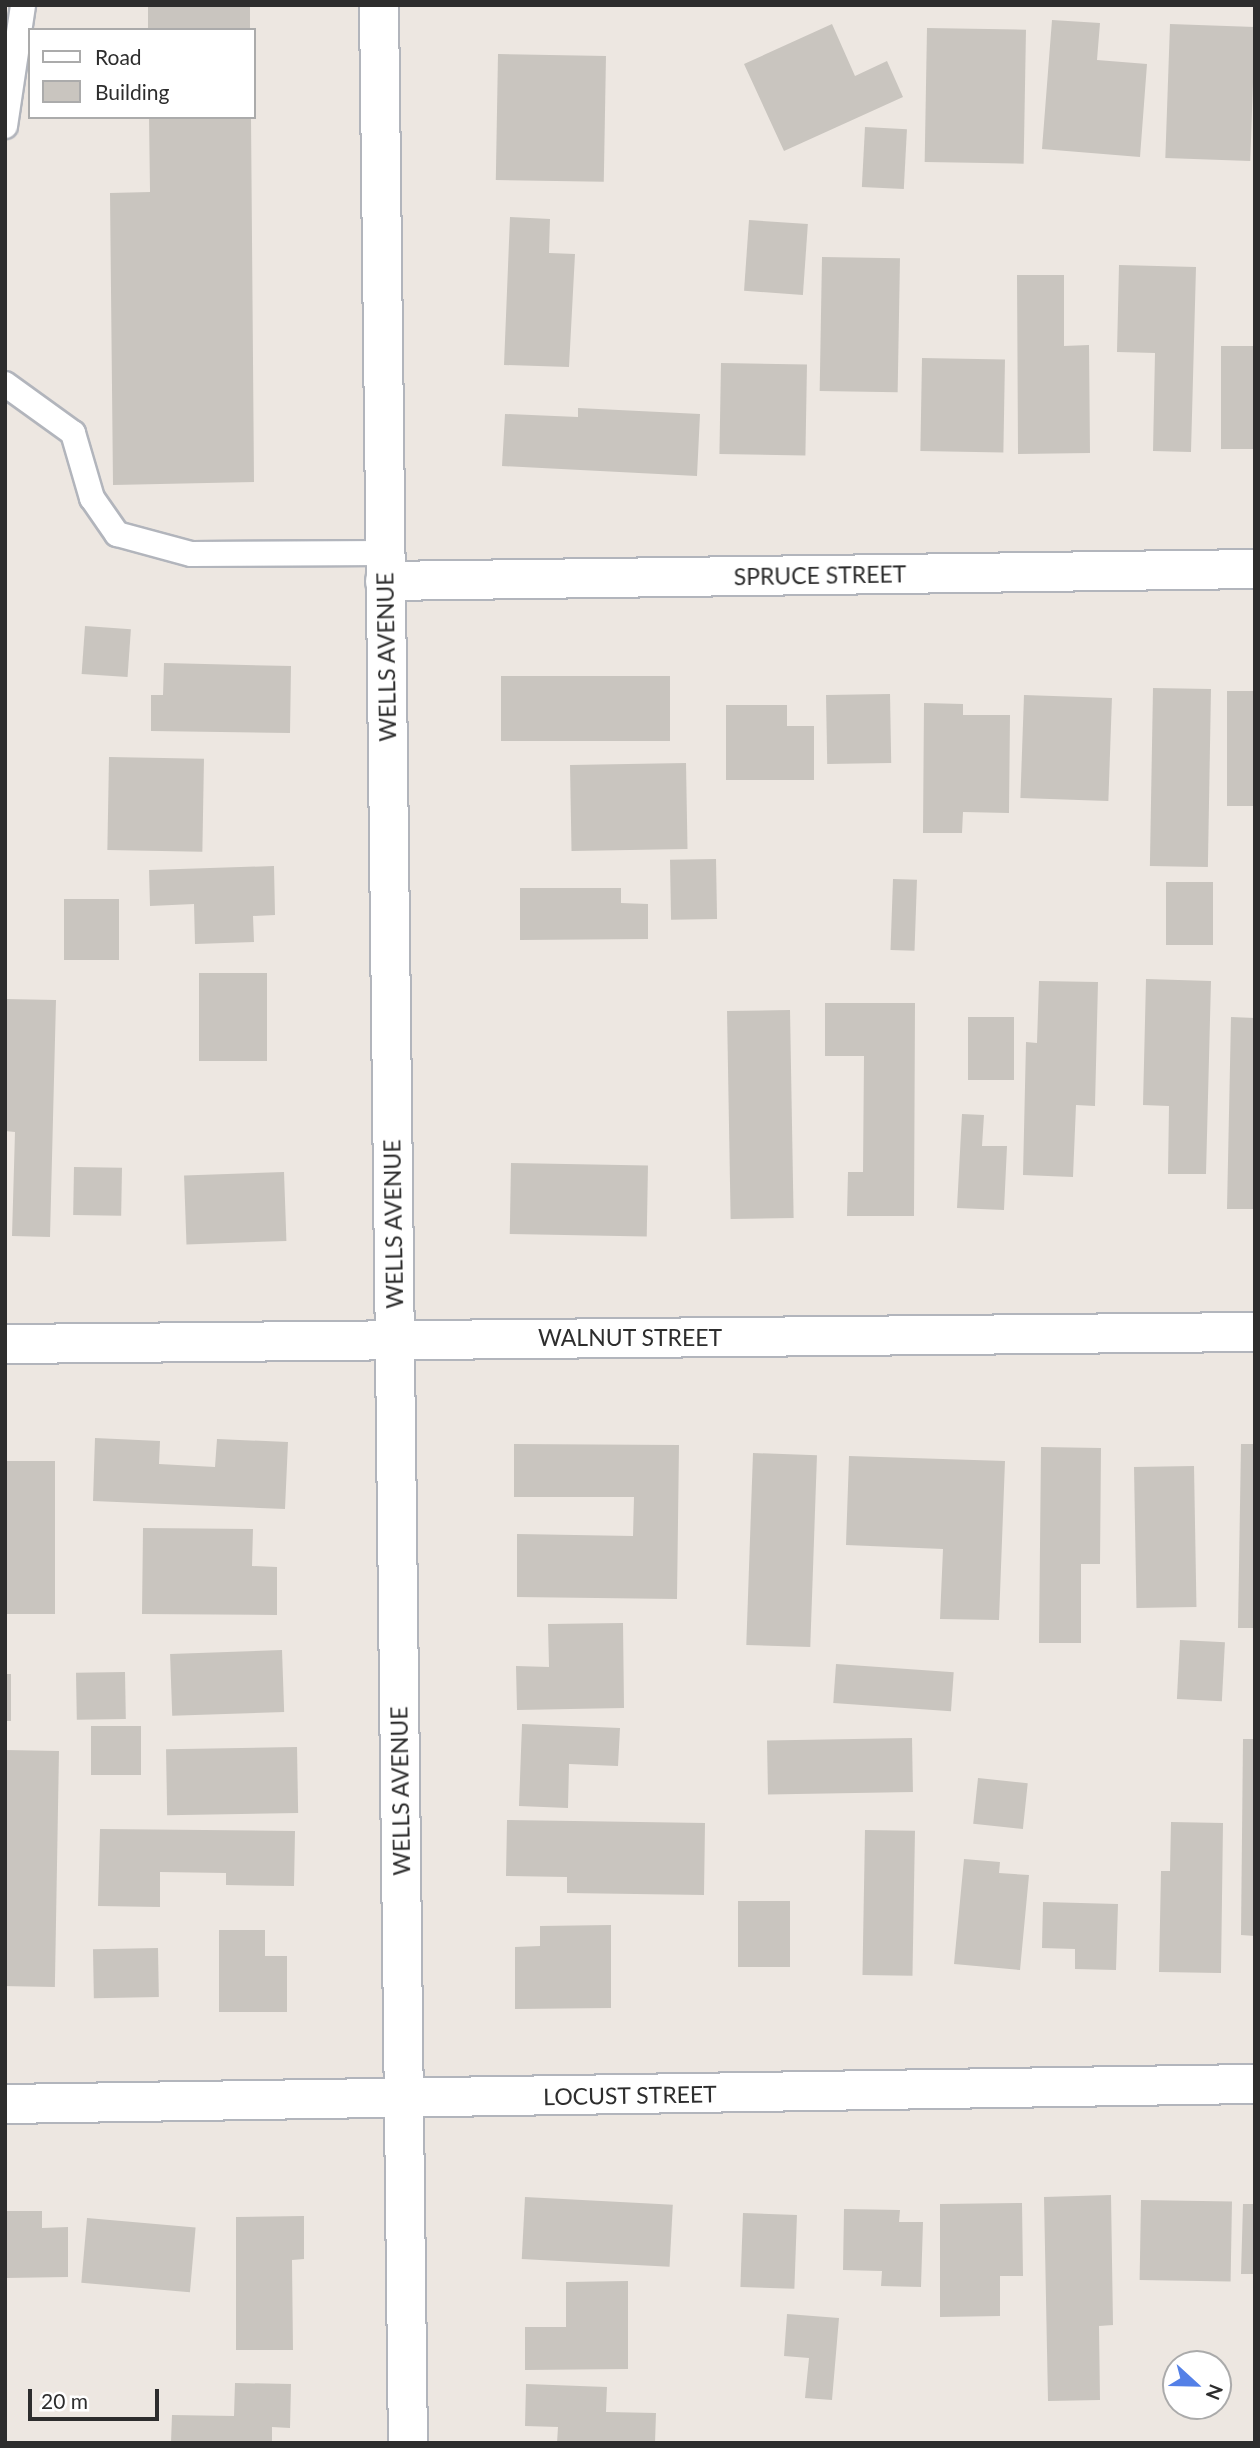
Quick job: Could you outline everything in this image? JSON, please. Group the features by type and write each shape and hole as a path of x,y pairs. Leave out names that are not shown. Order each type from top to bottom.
{"street":[{"name":"WELLS AVENUE","path":"379,5 408,2443"},
{"name":"SPRUCE STREET","path":"385,567 1255,569"},
{"name":"WALNUT STREET","path":"5,1344 1255,1332"},
{"name":"LOCUST STREET","path":"5,2104 1255,2084"}],"lane":[{"path":"5,126 23,5"},
{"path":"5,384 73,433 92,498 117,534 191,554 385,567"}],"building":[{"path":"148,5 250,5 250,28 148,28"},
{"path":"1052,20 1100,23 1097,60 1147,64 1140,157 1042,149"},
{"path":"832,24 855,76 887,61 903,97 784,151 744,64"},
{"path":"1170,24 1255,27 1250,161 1165,158"},
{"path":"927,28 1026,30 1024,164 925,162"},
{"path":"498,54 606,56 604,182 496,180"},
{"path":"149,119 251,119 254,482 113,485 110,193 150,192"},
{"path":"865,127 907,129 904,189 862,187"},
{"path":"510,217 550,219 549,253 575,254 569,367 504,365"},
{"path":"749,220 808,224 803,295 744,291"},
{"path":"822,257 900,258 898,392 820,391"},
{"path":"1119,265 1196,267 1191,452 1153,451 1155,353 1117,352"},
{"path":"1017,275 1064,275 1064,346 1089,345 1090,453 1018,454"},
{"path":"1221,346 1255,346 1255,449 1221,449"},
{"path":"922,358 1005,359 1003,452 920,451"},
{"path":"721,363 807,365 805,455 719,454"},
{"path":"578,408 700,414 697,476 502,466 505,414 578,417"},
{"path":"85,626 131,629 128,677 82,674"},
{"path":"164,663 291,666 290,733 151,731 151,695 163,695"},
{"path":"501,676 670,676 670,741 501,741"},
{"path":"1153,688 1211,689 1208,867 1150,866"},
{"path":"1227,691 1255,691 1255,806 1227,806"},
{"path":"890,694 891,763 827,764 826,695"},
{"path":"1024,695 1112,698 1108,801 1020,798"},
{"path":"924,703 963,704 963,715 1010,715 1009,813 963,812 962,833 923,833"},
{"path":"726,705 787,705 787,726 814,726 814,780 726,780"},
{"path":"109,757 204,759 202,852 107,850"},
{"path":"686,763 688,849 572,851 570,765"},
{"path":"716,859 717,919 671,920 670,860"},
{"path":"274,866 275,915 253,916 254,942 195,944 194,904 150,906 149,870"},
{"path":"893,879 917,880 915,951 891,950"},
{"path":"1166,882 1213,882 1213,945 1166,945"},
{"path":"520,888 621,888 621,903 648,904 648,939 520,940"},
{"path":"64,899 119,899 119,960 64,960"},
{"path":"199,973 267,973 267,1061 199,1061"},
{"path":"1146,979 1211,981 1206,1174 1168,1174 1169,1106 1143,1105"},
{"path":"1039,981 1098,982 1095,1106 1076,1105 1073,1177 1023,1175 1026,1042 1037,1043"},
{"path":"5,999 56,1000 50,1237 12,1236 15,1132 5,1131"},
{"path":"825,1003 915,1003 914,1216 847,1216 848,1172 863,1172 864,1056 825,1056"},
{"path":"790,1010 794,1218 731,1219 727,1011"},
{"path":"968,1017 1014,1017 1014,1080 968,1080"},
{"path":"1231,1017 1255,1018 1255,1209 1227,1209"},
{"path":"962,1114 984,1115 982,1146 1007,1146 1004,1210 957,1208"},
{"path":"511,1163 648,1165 647,1236 510,1234"},
{"path":"74,1167 122,1168 121,1216 73,1215"},
{"path":"284,1172 286,1241 186,1244 184,1175"},
{"path":"95,1438 160,1441 159,1464 215,1467 217,1439 288,1442 285,1509 93,1501"},
{"path":"514,1444 679,1445 677,1599 517,1597 517,1534 633,1536 634,1497 514,1497"},
{"path":"1241,1444 1255,1444 1255,1628 1238,1628"},
{"path":"1041,1447 1101,1448 1100,1564 1081,1564 1081,1643 1039,1643"},
{"path":"753,1453 817,1455 810,1647 746,1645"},
{"path":"849,1456 1005,1461 999,1620 940,1619 943,1549 846,1545"},
{"path":"5,1461 55,1461 55,1614 5,1614"},
{"path":"1194,1466 1196,1607 1136,1608 1134,1467"},
{"path":"143,1528 253,1529 252,1566 277,1567 277,1615 142,1614"},
{"path":"623,1623 624,1708 517,1710 516,1666 549,1667 548,1624"},
{"path":"1180,1640 1225,1642 1222,1701 1177,1699"},
{"path":"282,1650 284,1712 172,1716 170,1654"},
{"path":"836,1664 954,1672 951,1711 833,1703"},
{"path":"125,1672 126,1719 77,1720 76,1673"},
{"path":"5,1674 11,1674 11,1721 5,1721"},
{"path":"522,1724 620,1728 618,1766 569,1764 568,1808 519,1806"},
{"path":"91,1726 141,1726 141,1775 91,1775"},
{"path":"912,1738 913,1792 768,1795 767,1741"},
{"path":"1243,1739 1255,1739 1255,1936 1241,1935"},
{"path":"297,1747 298,1813 167,1815 166,1749"},
{"path":"5,1750 59,1751 55,1987 5,1986"},
{"path":"978,1778 1028,1783 1023,1829 973,1824"},
{"path":"507,1820 705,1823 704,1895 567,1893 567,1877 506,1876"},
{"path":"1171,1822 1223,1823 1221,1973 1159,1972 1161,1871 1170,1871"},
{"path":"100,1829 295,1831 294,1886 226,1885 226,1873 160,1872 160,1907 98,1906"},
{"path":"865,1830 915,1831 912,1976 862,1975"},
{"path":"964,1859 1000,1862 999,1873 1029,1875 1020,1970 954,1964"},
{"path":"738,1901 790,1901 790,1967 738,1967"},
{"path":"1043,1902 1118,1904 1116,1970 1075,1969 1075,1949 1042,1948"},
{"path":"611,1925 611,2008 515,2009 515,1947 540,1946 540,1926"},
{"path":"219,1930 265,1930 265,1956 287,1956 287,2012 219,2012"},
{"path":"158,1948 159,1997 94,1998 93,1949"},
{"path":"1111,2195 1113,2325 1099,2326 1100,2400 1048,2401 1044,2197"},
{"path":"525,2197 673,2205 670,2267 522,2259"},
{"path":"1141,2200 1232,2202 1231,2282 1140,2280"},
{"path":"1022,2203 1023,2276 1000,2276 1000,2316 940,2317 940,2204"},
{"path":"1243,2204 1255,2204 1255,2274 1241,2274"},
{"path":"844,2209 900,2210 899,2222 923,2222 921,2287 881,2286 882,2271 843,2270"},
{"path":"5,2211 42,2211 42,2228 68,2227 68,2277 5,2278"},
{"path":"743,2213 797,2215 794,2289 740,2287"},
{"path":"304,2216 304,2259 292,2260 293,2350 236,2350 236,2217"},
{"path":"87,2218 196,2227 190,2292 81,2283"},
{"path":"628,2281 628,2369 525,2370 525,2327 566,2327 566,2282"},
{"path":"787,2314 839,2318 832,2400 805,2398 809,2358 784,2356"},
{"path":"235,2383 291,2384 290,2428 272,2427 272,2443 171,2443 172,2415 234,2416"},
{"path":"526,2384 607,2387 606,2412 656,2413 655,2443 557,2443 558,2427 525,2426"}]}
